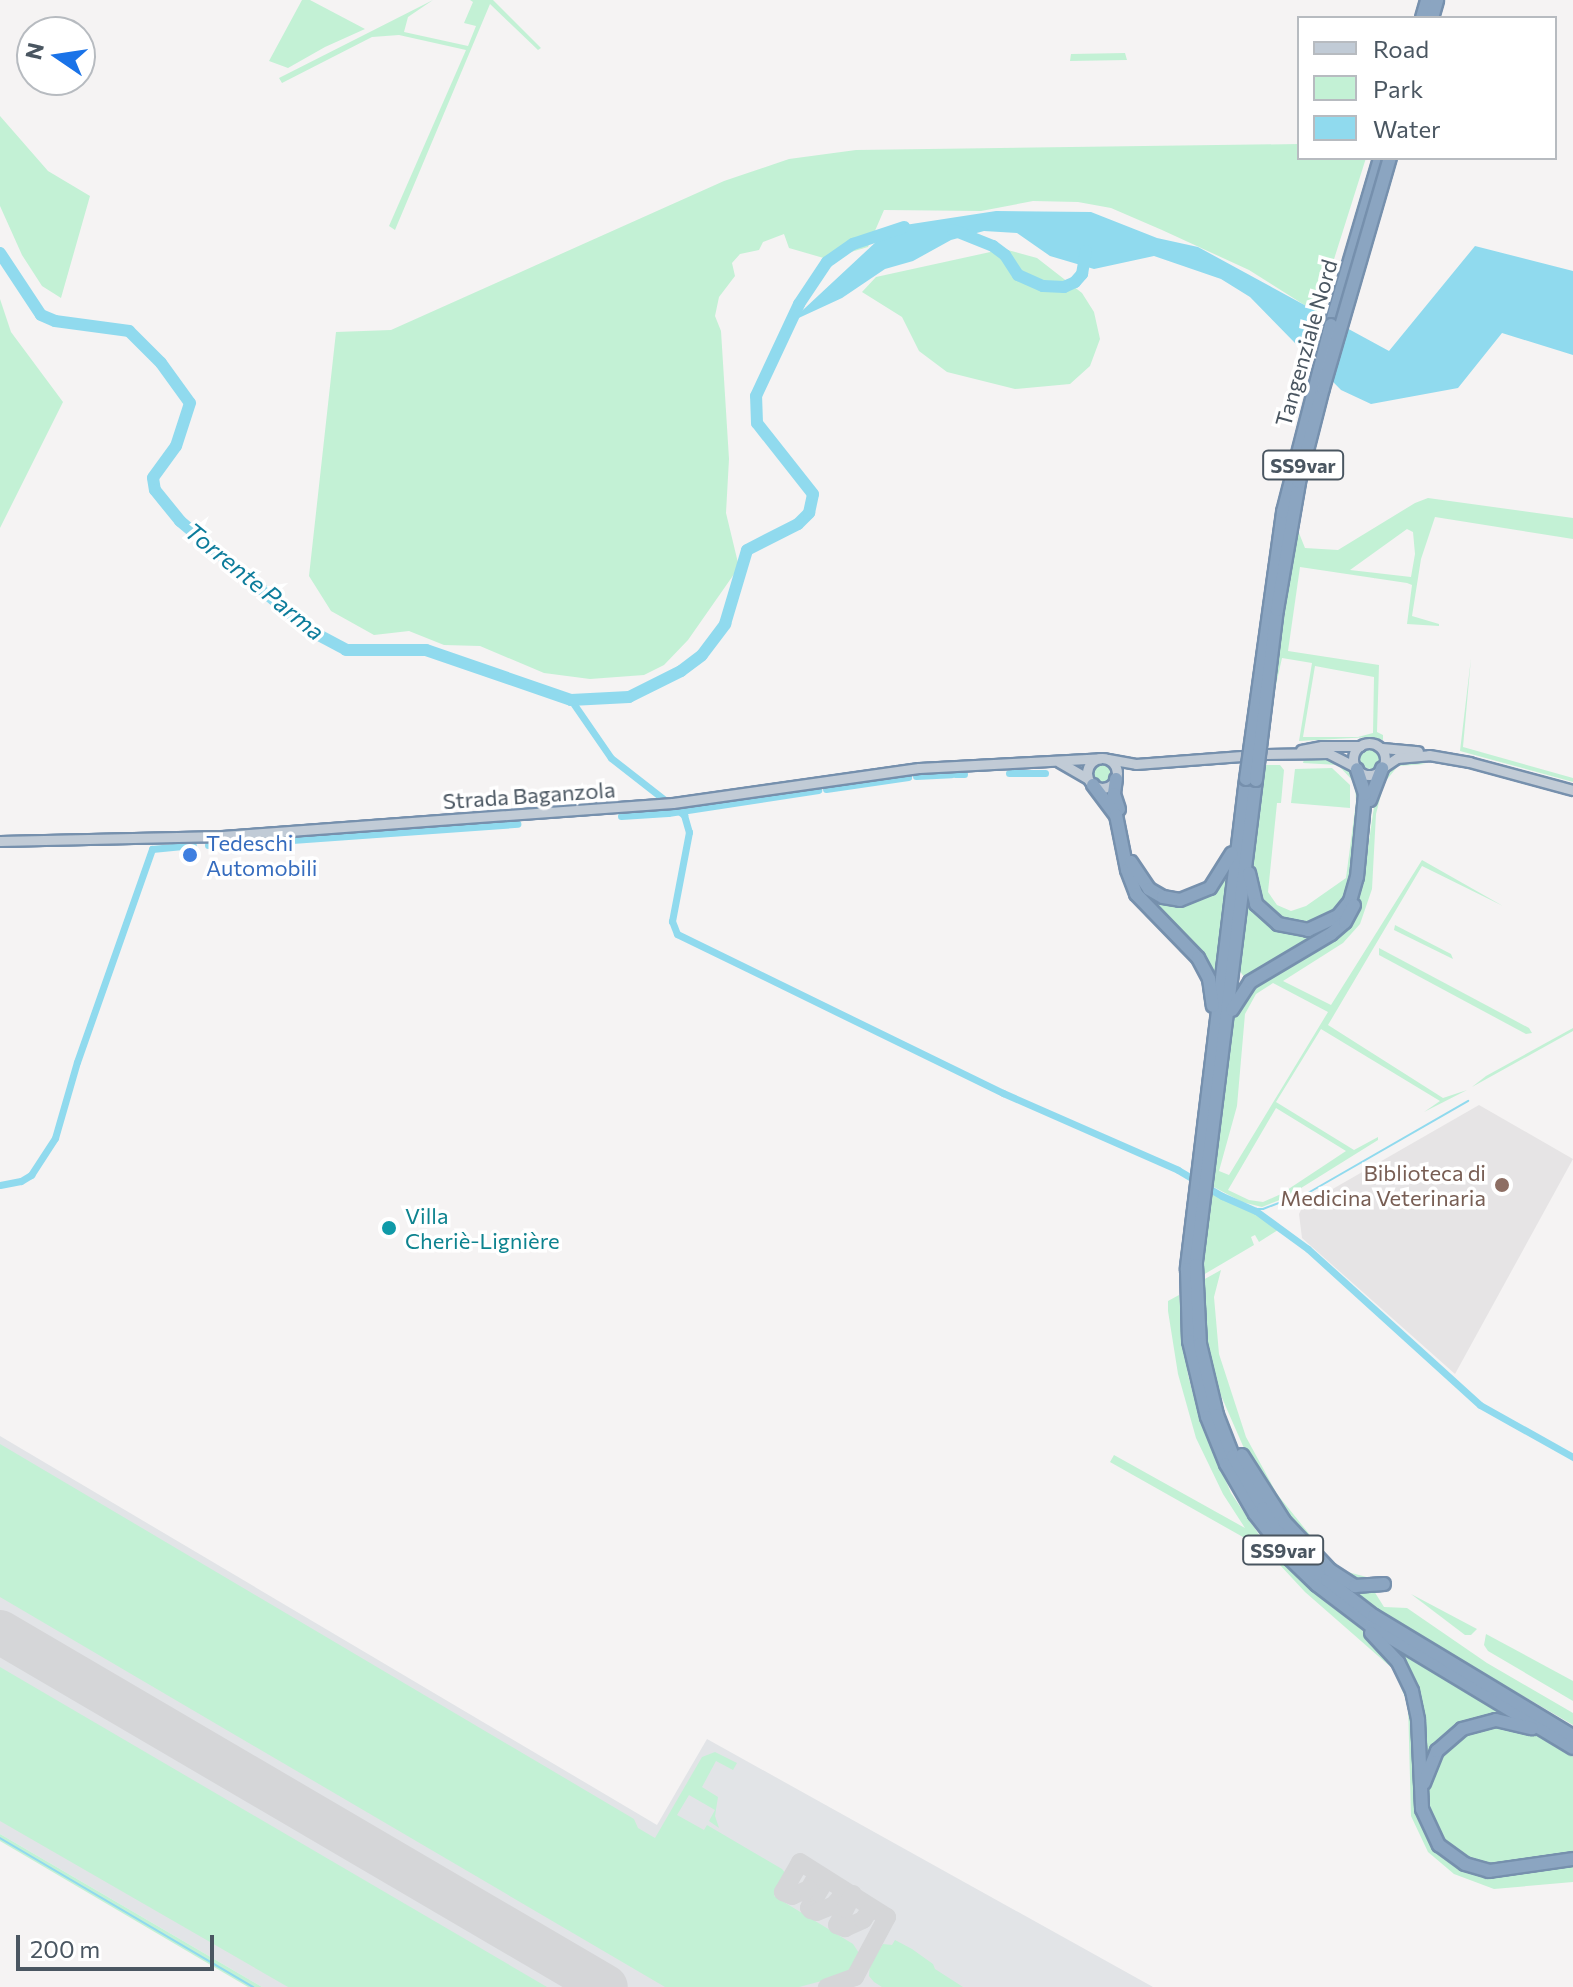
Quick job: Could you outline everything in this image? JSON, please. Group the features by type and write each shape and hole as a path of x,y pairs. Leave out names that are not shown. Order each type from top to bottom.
{"highway":[{"name":"Tangenziale Nord","path":"1249,782 1267,608 1290,480 1313,385 1379,160"},
{"name":"SS9var","path":"1206,1144 1207,1096 1249,782 1299,482 1389,160"},
{"path":"1222,1056 1233,1008 1246,985 1331,934 1351,913 1359,889 1372,790 1382,768"},
{"path":"1254,800 1249,879 1256,904 1265,915 1285,927 1304,930 1322,926 1344,910 1355,887 1365,794 1357,769"},
{"path":"1116,779 1114,797 1135,872 1153,892 1174,899 1201,894 1221,875 1232,852 1249,782"},
{"name":"SS9var","path":"1249,782 1254,800 1222,1056 1206,1144 1187,1312 1201,1397 1217,1444 1240,1489 1263,1525 1297,1566 1328,1595 1371,1626 1573,1750"},
{"path":"1091,783 1107,799 1118,819 1127,870 1136,894 1194,953 1209,979 1213,1010 1207,1096"},
{"name":"SS9var","path":"1196,1224 1196,1308 1206,1379 1222,1429 1244,1476 1267,1514 1305,1559 1362,1608 1573,1736"},
{"path":"1206,1379 1249,1469 1297,1537 1345,1582 1364,1587 1384,1584"},
{"path":"1297,1566 1320,1593 1385,1646 1405,1675 1416,1709 1421,1802 1426,1822 1437,1842 1453,1857 1471,1867 1501,1871 1573,1859"},
{"path":"1491,1686 1510,1692 1573,1728"},
{"path":"1421,1802 1426,1773 1433,1756 1453,1734 1471,1724 1496,1720 1519,1723 1573,1750"}],"main road":[{"path":"1266,754 1370,743 1388,751 1413,750 1469,762 1573,790"},
{"path":"1357,769 1354,757 1360,746"},
{"path":"1380,747 1385,758 1382,768"},
{"path":"1298,751 1334,755 1369,775 1397,758 1429,755"},
{"name":"Strada Baganzola","path":"0,841 222,836 671,803 919,768 1105,758 1136,764 1242,756"},
{"path":"1091,783 1089,765 1105,758 1115,766 1116,779"},
{"path":"1059,762 1091,783 1107,787 1136,764"}],"shaded area":[{"path":"1479,1105 1573,1159 1455,1374 1302,1238 1299,1214 1303,1206"},
{"path":"0,1436 657,1825 707,1739 1153,1987 262,1987 0,1834"}],"green space":[{"path":"302,0 310,0 365,29 288,68 269,61"},
{"path":"433,0 408,17 404,32 468,46 476,26 464,23 473,2 470,0 493,0 541,48 538,50 490,4 395,230 389,226 466,50 399,35 372,37 282,83 279,78"},
{"path":"1125,53 1127,60 1070,61 1071,54"},
{"path":"0,116 48,171 90,196 61,298 42,286 22,255 0,206"},
{"path":"1297,144 1297,160 1365,160 1317,313 1249,270 1111,208 1078,202 1033,201 981,211 884,210 868,247 827,259 789,248 784,234 763,242 759,250 740,254 732,263 735,276 719,297 715,316 721,331 729,459 726,513 739,567 688,640 664,665 644,675 590,679 544,673 480,646 444,645 409,631 374,635 331,611 309,576 336,332 391,330 724,181 789,159 856,150"},
{"path":"1004,249 1037,258 1082,293 1094,312 1100,339 1090,366 1070,384 1015,389 947,372 919,351 902,317 862,292 876,277"},
{"path":"0,299 11,332 63,402 0,528"},
{"path":"1428,498 1573,518 1573,539 1435,517 1421,559 1412,616 1439,626 1407,624 1412,585 1300,567 1288,651 1379,665 1377,732 1383,735 1383,740 1370,737 1299,741 1312,663 1282,658 1271,707 1297,528 1305,548 1338,550","holes":["1407,529 1413,532 1415,554 1411,577 1350,570","1315,666 1374,677 1373,733 1358,737 1303,737"]},
{"path":"1471,658 1463,747 1573,778 1573,782 1460,751"},
{"path":"1370,749 1377,752 1380,759 1377,766 1370,769 1363,766 1360,759 1363,752"},
{"path":"1329,758 1349,767 1360,783 1353,881 1342,908 1318,925 1286,925 1263,908 1252,873 1264,765 1280,765 1284,770 1281,803 1277,803 1268,892 1277,905 1291,911 1306,906 1346,878 1356,802 1355,783 1338,765 1303,763 1304,759"},
{"path":"1406,760 1426,764 1398,766 1384,783 1376,814 1372,889 1360,924 1343,943 1283,981 1331,1005 1422,860 1503,906 1422,866 1328,1025 1443,1098 1467,1090 1424,1112 1440,1101 1321,1029 1276,1102 1354,1150 1378,1137 1378,1140 1285,1198 1262,1207 1242,1202 1212,1186 1235,1011 1246,990 1354,913 1363,882 1376,793 1388,769","holes":["1273,983 1328,1012 1229,1175 1219,1171 1237,1106 1245,1014 1256,994","1276,1108 1346,1151 1281,1194 1263,1202 1249,1200 1228,1190"]},
{"path":"1102,763 1109,766 1112,773 1109,780 1102,783 1095,780 1092,773 1095,766"},
{"path":"1332,768 1350,785 1350,808 1291,803 1295,769"},
{"path":"1227,878 1214,974 1155,911 1136,885 1149,895 1186,904 1206,897"},
{"path":"1248,902 1259,914 1313,932 1324,932 1245,978 1239,970"},
{"path":"1395,925 1451,954 1453,959 1394,930"},
{"path":"1379,948 1529,1028 1532,1033 1526,1034 1379,955"},
{"path":"1573,1028 1573,1031 1472,1087 1486,1076"},
{"path":"1211,1193 1259,1215 1278,1230 1259,1242 1255,1235 1251,1237 1254,1245 1203,1275"},
{"path":"1221,1270 1214,1297 1219,1354 1246,1437 1277,1494 1327,1556 1344,1571 1374,1579 1359,1582 1343,1576 1293,1526 1243,1446 1212,1375 1207,1345 1203,1280"},
{"path":"1179,1295 1188,1375 1200,1419 1231,1493 1264,1542 1314,1593 1371,1637 1396,1666 1414,1707 1417,1803 1425,1833 1443,1857 1475,1874 1508,1875 1573,1864 1573,1882 1494,1889 1454,1874 1428,1852 1411,1816 1408,1704 1393,1669 1305,1592 1266,1550 1110,1462 1114,1455 1245,1528 1223,1494 1196,1438 1178,1374 1168,1311 1168,1301"},
{"path":"0,1444 634,1819 638,1828 655,1838 702,1757 715,1752 737,1763 733,1770 716,1761 702,1787 718,1797 715,1816 719,1828 709,1821 715,1810 689,1795 677,1815 704,1830 707,1825 782,1869 787,1875 774,1896 853,1944 859,1953 857,1961 844,1975 799,1987 665,1987 0,1597"},
{"path":"1342,1584 1374,1591 1384,1607 1407,1608 1487,1663 1573,1713 1573,1725 1397,1623"},
{"path":"1411,1594 1477,1629 1471,1635 1465,1635"},
{"path":"1486,1634 1573,1681 1573,1701 1488,1651 1484,1645"},
{"path":"1401,1654 1504,1713 1432,1752 1424,1766"},
{"path":"0,1667 547,1987 288,1987 0,1821"},
{"path":"1498,1723 1532,1732 1573,1757 1573,1854 1494,1866 1459,1856 1440,1837 1427,1807 1431,1766 1458,1735"},
{"path":"0,1834 262,1987 248,1987 0,1841"},
{"path":"895,1940 963,1987 882,1987 874,1982 869,1976 870,1965 883,1944 892,1945"}],"water":[{"path":"996,211 1091,212 1157,238 1198,247 1389,351 1475,246 1573,271 1573,355 1502,333 1458,388 1371,404 1341,390 1250,297 1221,279 1154,256 1094,269 1050,256 1017,233 984,231 951,240 913,261 885,269 842,298 790,322 892,227"}],"waterway":[{"name":"Torrente Parma","path":"0,253 41,315 55,321 129,331 161,363 190,403 176,446 153,478 155,490 180,521 311,631 346,650 426,650 571,700 629,697 681,671 702,655 725,624 747,550 798,524 809,513 813,494 757,423 756,396 799,304 827,262 853,244 904,227"},
{"name":"Torrente Parma","path":"953,230 993,246 1005,255 1018,275 1043,286 1064,287 1075,282 1082,274 1086,251"},
{"path":"571,700 611,758 684,815 689,832 672,921 677,934 1003,1093 1178,1170 1222,1196 1256,1211 1308,1249 1480,1405 1573,1457"},
{"path":"1009,773 1045,773"},
{"path":"916,776 951,774"},
{"path":"955,774 964,774"},
{"path":"826,789 908,777"},
{"path":"621,816 668,813 818,790"},
{"path":"292,840 517,824"},
{"path":"208,845 286,840"},
{"path":"0,1185 21,1181 31,1175 55,1138 77,1062 152,849 193,845"},
{"path":"1294,1201 1468,1101"},
{"path":"1252,1209 1263,1209 1284,1201"},
{"path":"0,1838 253,1987"}],"taxiway":[{"path":"813,1882 809,1889 792,1896 783,1892 800,1862 887,1917 855,1977 827,1987"},
{"path":"825,1881 809,1908 817,1912 834,1905 840,1898"},
{"path":"853,1894 837,1925 845,1928 863,1920 867,1914"}],"runway":[{"path":"0,1632 606,1987"}],"place":[{"name":"Tedeschi Automobili","path":"190,855"},
{"name":"Biblioteca di Medicina Veterinaria","path":"1502,1185"},
{"name":"Villa Cheriè-Lignière","path":"389,1228"}]}
